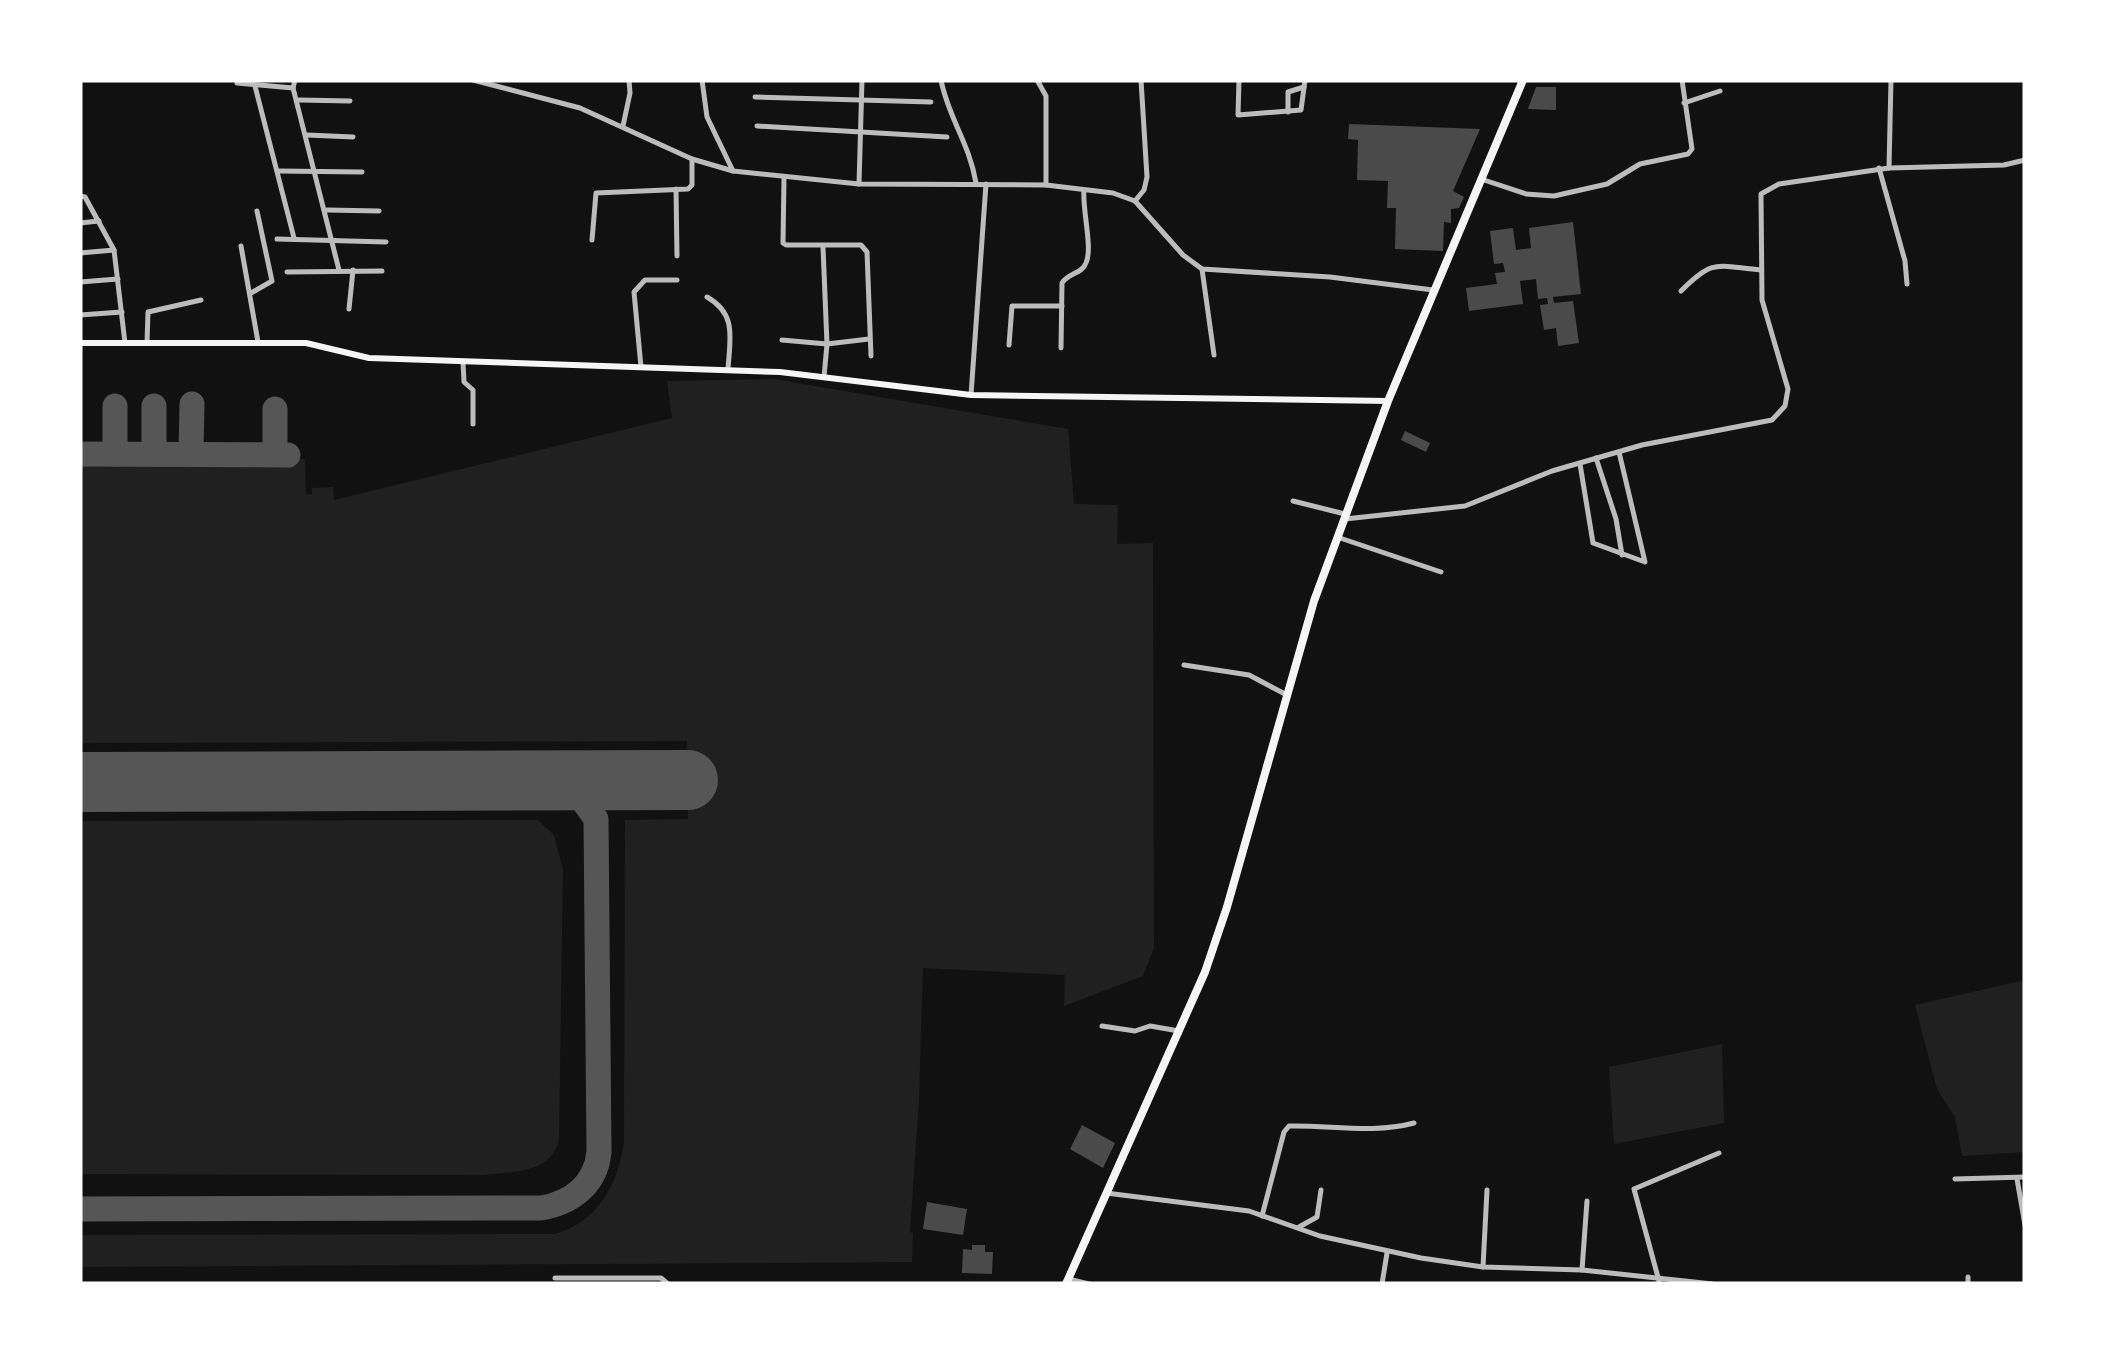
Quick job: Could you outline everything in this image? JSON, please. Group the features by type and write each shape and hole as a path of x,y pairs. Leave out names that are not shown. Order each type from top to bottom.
{"main road":[{"path":"1067,1281 1205,972 1227,907 1285,694 1344,517 1388,401 1523,80"},
{"path":"80,343 306,343 369,358 728,369 972,395 1388,401"}],"street":[{"path":"473,80 495,82 580,108 692,159 733,171 859,184 976,183 1084,189 1135,202 1183,255 1202,270 1330,277 1434,290"},
{"path":"623,126 629,80"},
{"path":"702,80 707,116 733,171"},
{"path":"859,184 862,80"},
{"path":"941,80 945,101 964,136 976,183"},
{"path":"1037,80 1046,96 1046,185"},
{"path":"1135,202 1147,177 1142,80"},
{"path":"1240,80 1238,114 1301,110 1305,84"},
{"path":"1482,179 1526,194 1554,196 1607,184 1640,164 1688,154 1692,149 1682,80"},
{"path":"1889,168 1891,80"},
{"path":"237,83 294,84 339,270"},
{"path":"1288,112 1288,92 1305,84"},
{"path":"255,86 294,238"},
{"path":"1684,103 1720,91"},
{"path":"755,98 931,102"},
{"path":"298,100 350,102"},
{"path":"756,126 948,137"},
{"path":"307,134 353,136"},
{"path":"592,240 597,193 691,187 692,159"},
{"path":"1294,501 1344,517 1465,506 1596,458 1772,420 1782,412 1788,389 1762,300 1760,200 1766,188 1879,168 2004,165 2025,160"},
{"path":"1879,168 1905,261 1907,284"},
{"path":"278,171 362,172"},
{"path":"784,178 783,242 789,247 861,245 867,252 871,356"},
{"path":"972,395 986,184"},
{"path":"676,189 678,256"},
{"path":"1061,348 1063,281 1082,269 1088,259 1084,189"},
{"path":"80,196 85,197 114,250 124,343"},
{"path":"326,210 379,211"},
{"path":"251,294 259,286 270,286 272,281 257,211"},
{"path":"80,224 99,222"},
{"path":"277,238 386,242"},
{"path":"241,246 258,342"},
{"path":"823,247 827,344 824,377"},
{"path":"80,253 114,250"},
{"path":"1681,291 1704,268 1761,270"},
{"path":"348,309 353,270"},
{"path":"1202,270 1214,355"},
{"path":"288,272 382,271"},
{"path":"80,282 118,279"},
{"path":"641,367 634,292 645,280 677,280"},
{"path":"708,296 720,304 731,322 728,369"},
{"path":"147,343 148,312 201,300"},
{"path":"1009,345 1012,306 1062,306"},
{"path":"80,315 122,312"},
{"path":"782,340 827,344 870,339"},
{"path":"463,362 464,382 473,390 473,424"},
{"path":"1580,464 1592,543 1645,562 1619,452"},
{"path":"1596,458 1616,519 1622,554"},
{"path":"1337,537 1441,572"},
{"path":"1184,665 1249,675 1285,694"},
{"path":"1102,1026 1180,1030"},
{"path":"1262,1216 1288,1126 1385,1130 1414,1123"},
{"path":"1658,1280 1634,1189 1719,1154"},
{"path":"1955,1179 2021,1178 2025,1225"},
{"path":"1299,1227 1317,1217 1321,1190"},
{"path":"1483,1267 1486,1190"},
{"path":"1104,1192 1262,1216 1387,1253 1483,1267 1582,1270 1713,1284"},
{"path":"1582,1270 1587,1201"},
{"path":"1382,1284 1387,1253"},
{"path":"555,1278 662,1278 668,1284"},
{"path":"1067,1281 1089,1284"}],"shaded area":[{"path":"774,379 1068,429 1074,504 1118,505 1117,544 1153,543 1154,948 1143,976 1064,1006 1065,975 923,968 910,1232 912,1262 80,1267 80,1235 555,1234 583,1220 611,1186 624,1141 625,820 688,819 687,741 80,743 80,459 305,459 306,495 312,494 312,488 333,487 334,500 672,418 667,381"},
{"path":"538,820 554,835 563,869 559,1139 548,1159 530,1169 484,1175 80,1174 80,821"},
{"path":"2025,980 2025,1152 1962,1156 1955,1117 1937,1089 1915,1005"},
{"path":"1722,1044 1724,1123 1614,1144 1609,1067"}],"building":[{"path":"1536,87 1556,87 1556,110 1528,109"},
{"path":"1349,124 1480,129 1453,191 1464,197 1459,208 1451,209 1451,223 1444,222 1443,251 1395,249 1396,208 1387,208 1388,181 1357,180 1358,140 1348,139"},
{"path":"1573,222 1581,294 1553,297 1554,303 1573,301 1579,343 1558,346 1556,328 1544,330 1540,305 1548,304 1547,298 1538,299 1536,279 1520,281 1523,304 1469,311 1466,288 1497,284 1495,273 1505,272 1503,263 1494,264 1490,231 1513,228 1516,250 1531,248 1529,228"},
{"path":"1405,431 1430,443 1426,452 1401,440"},
{"path":"1082,1125 1115,1143 1103,1168 1070,1149"},
{"path":"927,1202 967,1209 963,1235 923,1229"},
{"path":"972,1245 985,1245 985,1252 993,1252 992,1274 962,1273 963,1249 972,1250"}],"taxiway":[{"path":"191,454 192,404"},
{"path":"115,406 115,454"},
{"path":"154,406 154,454"},
{"path":"275,409 275,454"},
{"path":"80,454 288,455"},
{"path":"80,1209 541,1208 563,1202 580,1190 593,1174 599,1152 596,819 577,792 560,781"}],"runway":[{"path":"80,782 688,780"}]}
